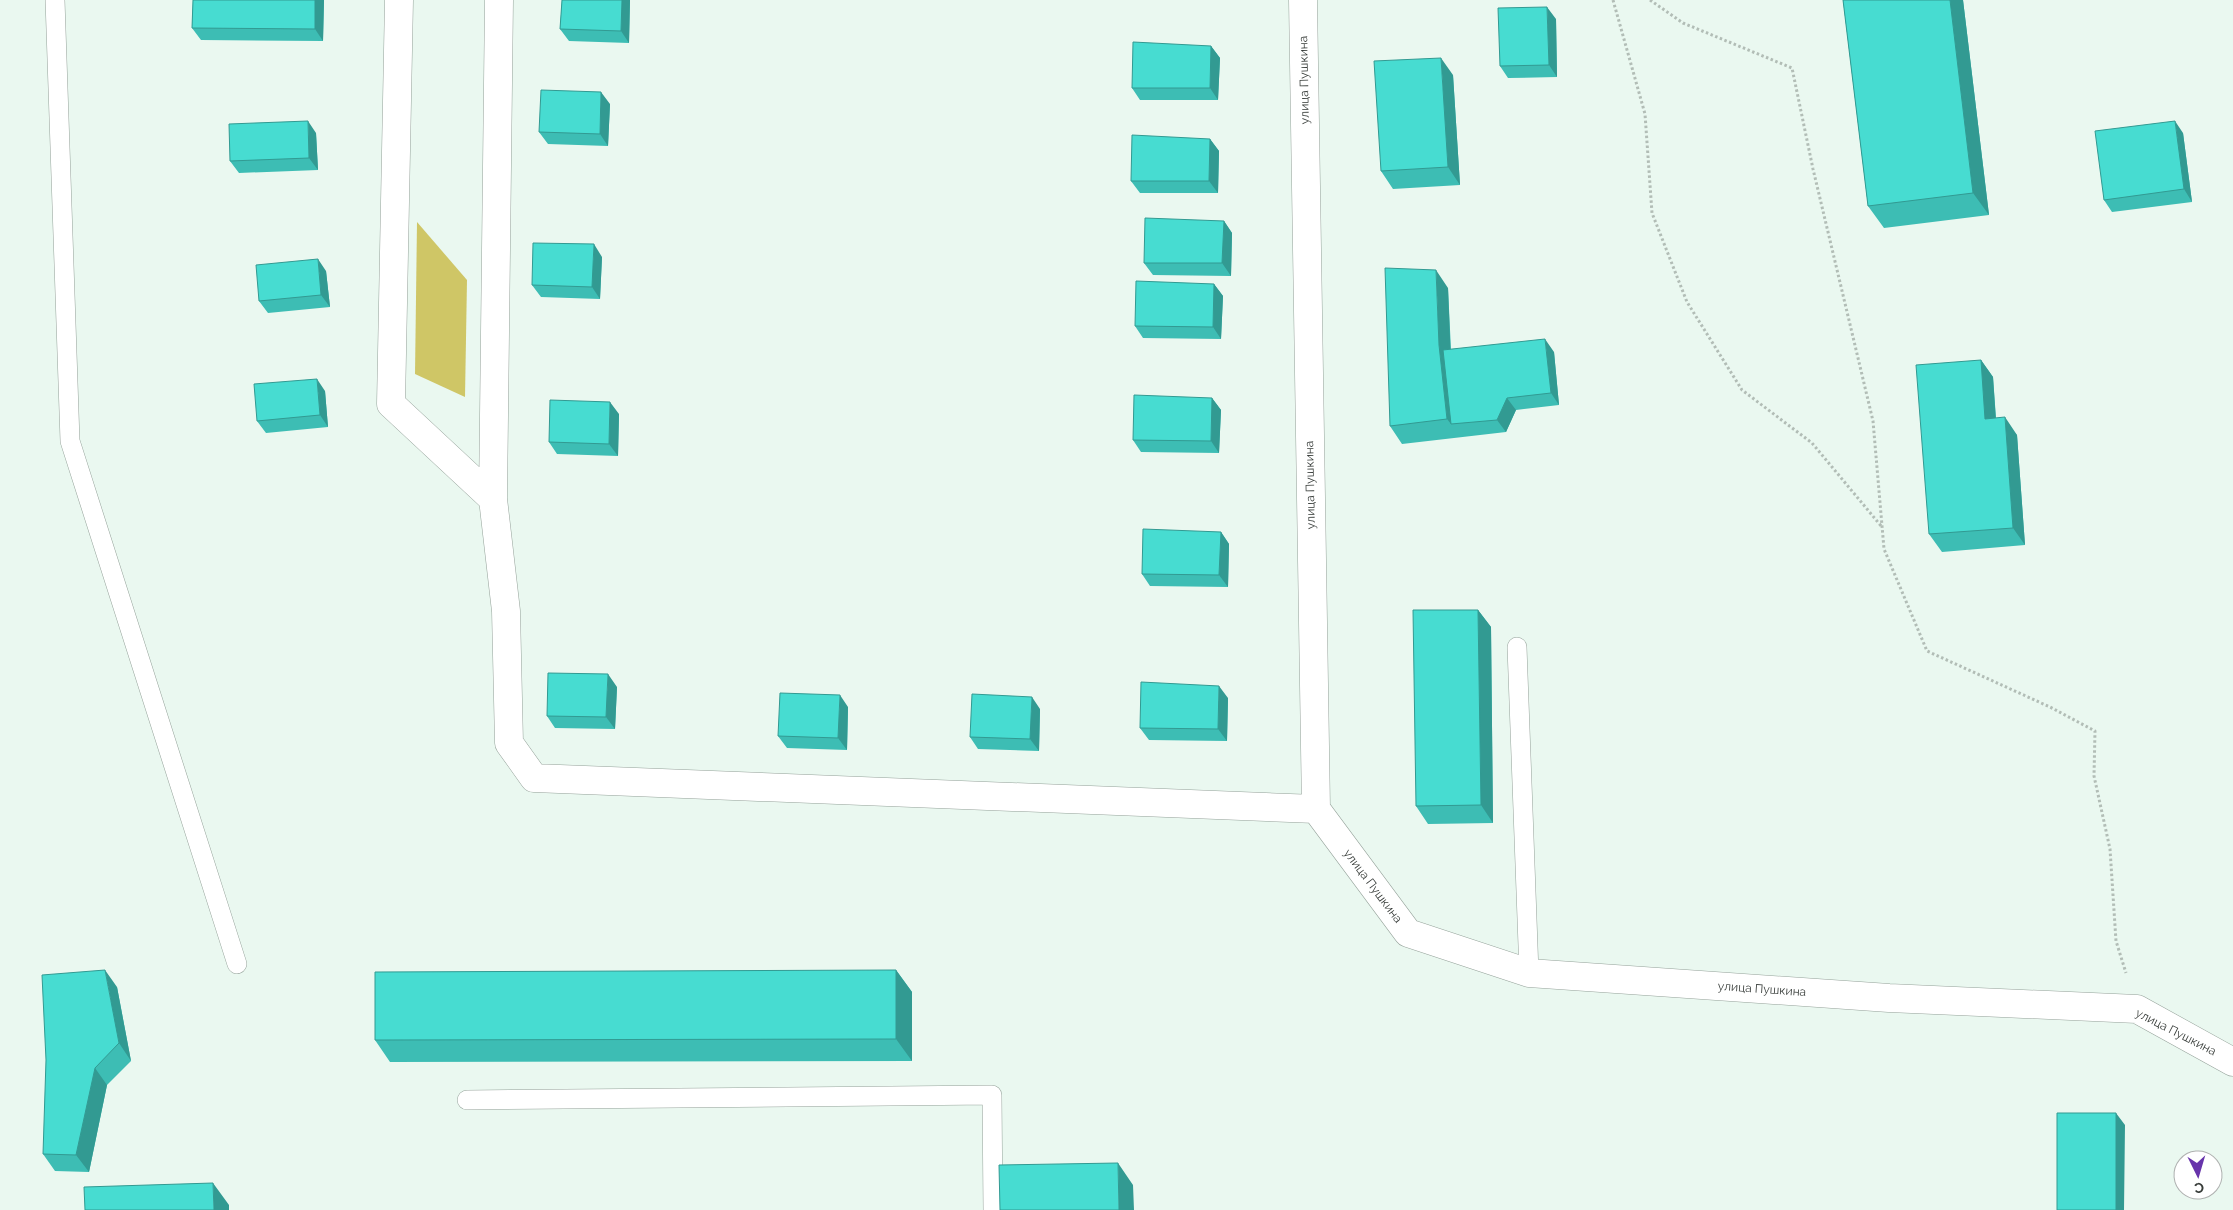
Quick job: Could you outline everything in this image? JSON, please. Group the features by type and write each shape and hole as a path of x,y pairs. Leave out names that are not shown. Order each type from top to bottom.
{"street":[{"path":"399,0 391,404 492,499"},
{"path":"498,0 492,499 506,611 509,743 534,778 1316,809"},
{"name":"улица Пушкина","path":"1303,0 1316,809 1408,933 1529,973 1889,998 2137,1009 2233,1062"}],"lane":[{"path":"55,0 70,441 237,964"},
{"path":"1517,647 1529,973"},
{"path":"467,1100 992,1095 993,1210"}],"path":[{"path":"1612,0 1646,114 1652,213 1687,302 1742,390 1812,443 1882,528"},
{"path":"1650,0 1683,23 1792,68 1813,169 1872,421 1884,550 1928,651 2050,707 2095,731 2094,776 2110,849 2116,941 2137,1009"}],"shaded area":[{"path":"417,222 467,280 465,397 415,374"}],"building":[{"path":"193,0 315,0 315,29 192,28"},
{"path":"562,0 622,0 621,31 560,29"},
{"path":"1843,0 1950,0 1973,193 1868,206"},
{"path":"1547,7 1549,65 1500,66 1498,8"},
{"path":"1133,42 1211,46 1210,88 1132,88"},
{"path":"1441,58 1448,167 1381,171 1374,61"},
{"path":"541,90 601,92 600,134 539,132"},
{"path":"308,121 309,158 230,161 229,124"},
{"path":"2175,121 2184,189 2104,200 2095,131"},
{"path":"1132,135 1210,139 1209,181 1131,181"},
{"path":"1145,218 1224,221 1222,263 1144,263"},
{"path":"533,243 594,244 592,287 532,285"},
{"path":"318,259 321,295 259,301 256,265"},
{"path":"1385,268 1436,270 1439,345 1447,419 1390,426"},
{"path":"1136,281 1214,284 1213,327 1135,326"},
{"path":"1545,339 1551,393 1507,398 1497,420 1451,424 1443,350"},
{"path":"1981,360 1985,419 2005,417 2013,528 1929,534 1916,365"},
{"path":"317,379 320,415 257,421 254,384"},
{"path":"1134,395 1212,398 1211,441 1133,440"},
{"path":"550,400 610,402 609,444 549,442"},
{"path":"1143,529 1221,532 1219,575 1142,574"},
{"path":"1413,610 1478,610 1481,805 1416,806"},
{"path":"548,673 608,674 606,717 547,716"},
{"path":"1141,682 1219,686 1218,729 1140,728"},
{"path":"780,693 840,695 838,738 778,736"},
{"path":"972,694 1032,697 1030,739 970,737"},
{"path":"105,970 119,1043 95,1068 76,1155 43,1154 46,1060 42,975"},
{"path":"896,970 896,1039 375,1040 375,972"},
{"path":"2057,1113 2116,1113 2116,1210 2057,1210"},
{"path":"1118,1163 1119,1210 1000,1210 999,1165"},
{"path":"213,1183 214,1210 85,1210 84,1187"}]}
